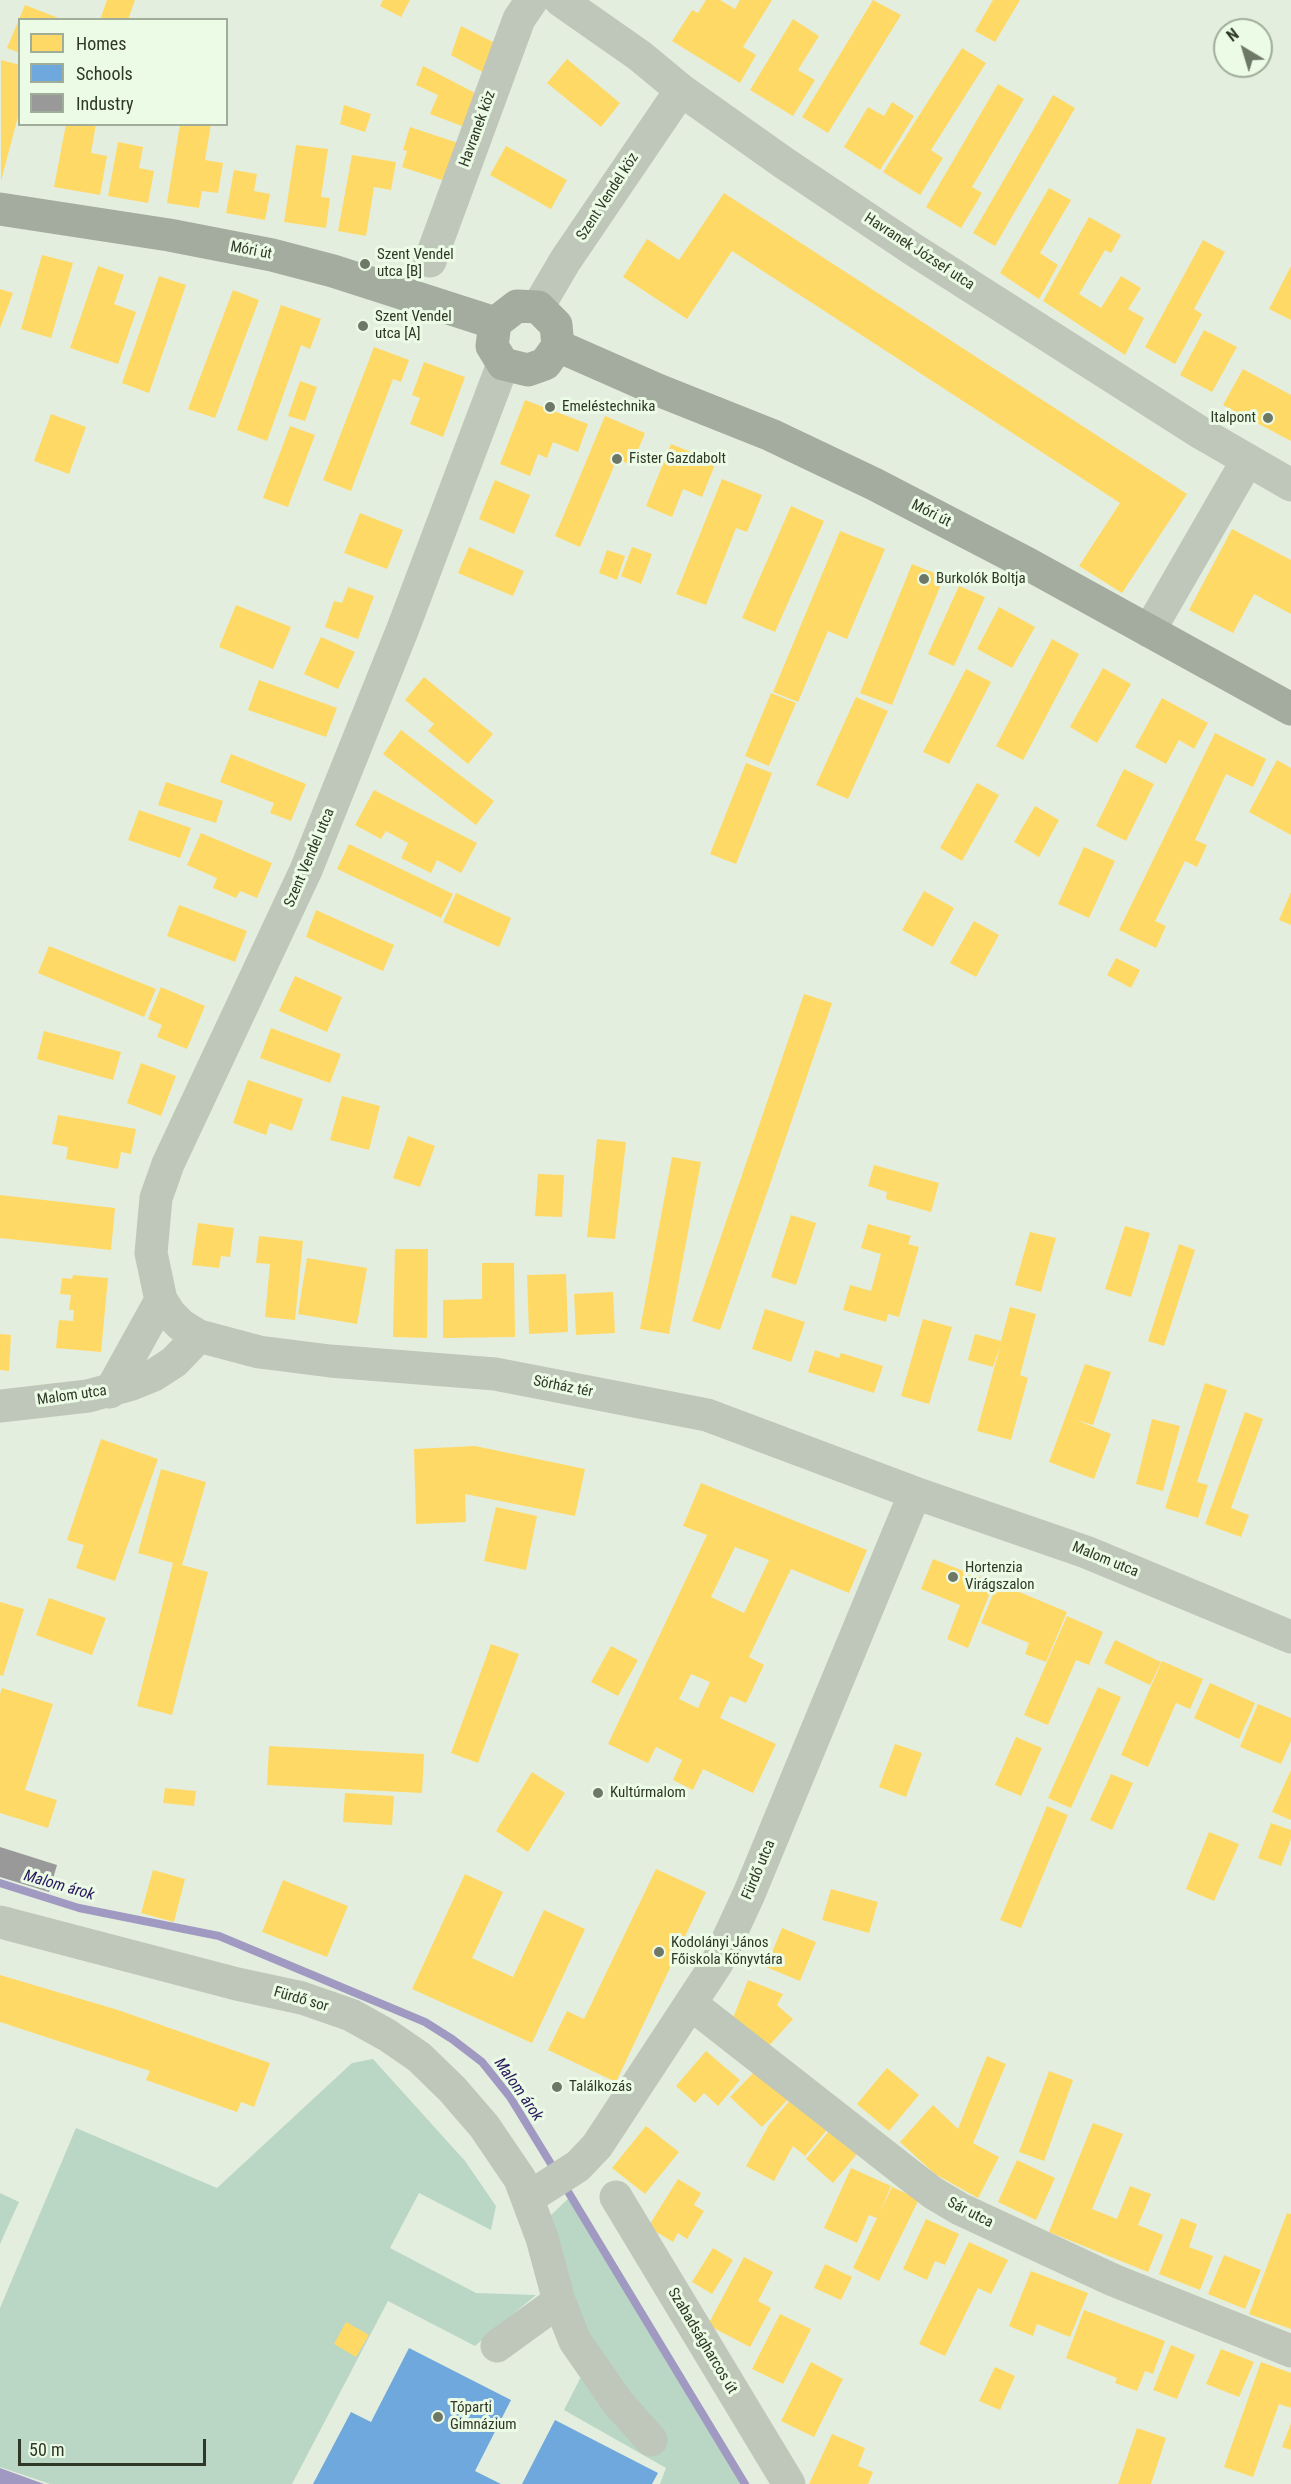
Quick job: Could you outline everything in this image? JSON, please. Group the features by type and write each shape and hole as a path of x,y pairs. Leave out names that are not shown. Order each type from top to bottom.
{"main road":[{"name":"Móri út","path":"0,209 158,233 272,255 333,271 495,323"},
{"path":"517,306 538,307 556,326 558,346 545,364 528,370 503,364 492,346 495,323 517,306"},
{"name":"Móri út","path":"558,346 782,440 977,537 1291,709"}],"street":[{"name":"Havranek köz","path":"430,261 519,20 532,0"},
{"name":"Havranek József utca","path":"560,0 784,163 914,250 1246,461 1291,485"},
{"name":"Szent Vendel köz","path":"538,307 572,252 681,90"},
{"name":"Szent Vendel utca","path":"199,1336 181,1325 161,1300 151,1253 156,1198 168,1164 306,870 402,631 503,364"},
{"path":"1149,631 1246,461"},
{"path":"110,1392 161,1300"},
{"name":"Malom utca","path":"0,1406 110,1392 154,1375 174,1362 199,1336"},
{"name":"Sörház tér","path":"199,1336 260,1352 330,1361 495,1374 707,1414 915,1493"},
{"name":"Malom utca","path":"915,1493 1086,1552 1291,1637"},
{"name":"Fürdő utca","path":"537,2193 578,2166 597,2146 621,2113 717,1963 749,1894 915,1493"},
{"name":"Fürdő sor","path":"0,1922 237,1984 302,1998 351,2015 387,2035 418,2057 452,2089 484,2126 520,2179 537,2193 542,2238 559,2301 575,2341 618,2403 651,2440"},
{"name":"Sár utca","path":"691,2004 916,2180 960,2209 1113,2280 1291,2351"},
{"name":"Szabadságharcos út","path":"616,2197 789,2484"},
{"path":"497,2346 559,2301"}],"green space":[{"path":"373,2059 465,2161 496,2206 491,2230 419,2193 390,2248 476,2293 536,2295 475,2346 388,2301 292,2484 50,2484 0,2467 0,2308 76,2128 217,2188 352,2063"},
{"path":"0,2193 19,2202 0,2244"},
{"path":"570,2197 743,2484 660,2484 666,2468 564,2410 594,2351 570,2300 550,2216"}],"shaded area":[{"path":"0,2468 44,2484 0,2484"}],"building: Homes":[{"path":"107,0 135,0 129,18 101,18"},
{"path":"383,0 410,0 401,17 380,6"},
{"path":"706,0 720,0 735,9 740,0 772,0 743,47 756,55 740,83 672,41 692,10 698,13"},
{"path":"873,0 901,15 828,133 802,117"},
{"path":"993,0 1020,0 995,42 975,31"},
{"path":"25,5 58,18 20,18"},
{"path":"793,19 819,36 798,70 815,80 793,116 750,90"},
{"path":"18,22 18,52 7,48"},
{"path":"461,26 497,44 486,74 451,55"},
{"path":"962,48 986,63 931,150 943,158 920,195 883,172"},
{"path":"567,59 620,103 601,127 547,83"},
{"path":"1,60 18,64 18,117 1,181"},
{"path":"423,66 479,95 467,128 430,114 438,95 416,85"},
{"path":"998,84 1024,99 972,187 982,193 961,228 926,207"},
{"path":"1053,95 1075,108 995,246 973,233"},
{"path":"892,102 914,116 880,170 844,147 868,107 884,116"},
{"path":"344,105 371,114 365,132 340,124"},
{"path":"66,126 96,126 91,153 107,156 100,195 54,187"},
{"path":"180,126 211,126 205,160 223,163 218,193 202,191 199,208 167,203"},
{"path":"410,127 461,144 448,182 402,167 407,151 403,150"},
{"path":"118,142 143,147 139,168 154,171 148,203 108,196"},
{"path":"296,145 328,149 321,197 330,198 326,228 284,222"},
{"path":"506,146 567,180 551,209 490,175"},
{"path":"352,155 396,162 391,190 374,187 366,236 338,231"},
{"path":"234,170 257,174 254,191 270,194 265,220 226,213"},
{"path":"1049,188 1071,200 1040,253 1058,265 1039,299 1000,273"},
{"path":"724,193 1187,494 1122,593 1079,566 1120,503 732,251 687,319 623,277 647,239 679,260"},
{"path":"1089,217 1121,235 1111,253 1105,250 1079,294 1101,308 1121,276 1141,288 1128,309 1144,318 1125,355 1043,301"},
{"path":"1203,240 1225,252 1194,309 1202,314 1175,364 1145,347"},
{"path":"42,255 73,263 51,338 21,329"},
{"path":"98,266 124,275 114,304 136,312 118,364 70,348"},
{"path":"1291,266 1291,320 1269,309"},
{"path":"159,276 186,285 149,393 122,383"},
{"path":"0,289 13,293 0,328"},
{"path":"233,290 259,300 215,418 188,409"},
{"path":"281,305 321,319 310,349 301,345 267,441 237,430"},
{"path":"1204,330 1237,347 1212,392 1180,375"},
{"path":"374,347 409,360 401,382 393,379 351,491 323,480"},
{"path":"424,362 465,377 443,437 410,424 420,398 412,395"},
{"path":"1243,369 1291,395 1291,441 1223,405"},
{"path":"300,381 317,387 305,421 288,416"},
{"path":"525,400 588,424 578,452 553,442 547,458 538,454 530,476 500,464"},
{"path":"51,414 86,427 69,474 34,461"},
{"path":"605,416 645,433 632,465 617,459 580,547 555,536"},
{"path":"290,426 315,435 288,507 263,498"},
{"path":"671,444 716,462 702,497 683,489 672,517 646,506"},
{"path":"722,479 762,495 747,532 736,528 706,605 676,594"},
{"path":"495,480 530,495 514,534 479,519"},
{"path":"791,506 824,521 775,632 742,618"},
{"path":"360,513 403,530 387,569 344,553"},
{"path":"1232,529 1291,560 1291,614 1254,594 1233,633 1189,610"},
{"path":"840,531 885,549 847,639 828,631 798,702 773,692"},
{"path":"469,547 524,571 513,596 458,573"},
{"path":"632,547 652,554 641,584 621,576"},
{"path":"607,550 625,556 617,580 599,573"},
{"path":"912,564 944,577 892,705 860,693"},
{"path":"959,586 985,597 954,666 928,654"},
{"path":"348,587 374,596 358,639 325,627 334,601 342,603"},
{"path":"236,605 291,627 273,669 219,647"},
{"path":"999,607 1035,627 1012,668 977,649"},
{"path":"321,637 355,652 338,689 304,674"},
{"path":"1052,639 1079,654 1023,760 996,746"},
{"path":"1103,668 1131,684 1097,743 1070,727"},
{"path":"966,669 991,682 949,764 923,752"},
{"path":"424,677 493,734 468,764 428,731 434,724 405,700"},
{"path":"259,680 337,708 326,737 248,710"},
{"path":"771,693 796,703 769,766 745,756"},
{"path":"856,697 888,711 848,799 816,785"},
{"path":"1162,698 1208,723 1194,749 1179,740 1166,764 1135,747"},
{"path":"401,730 494,801 476,825 383,754"},
{"path":"1215,733 1266,759 1253,787 1226,774 1195,840 1207,845 1197,867 1185,861 1155,921 1166,926 1156,948 1119,930"},
{"path":"231,754 306,784 291,821 270,813 274,803 220,782"},
{"path":"1277,760 1291,768 1291,835 1249,812"},
{"path":"746,763 772,773 736,864 710,854"},
{"path":"1124,769 1154,784 1126,841 1096,826"},
{"path":"166,782 223,801 216,823 158,805"},
{"path":"977,783 999,795 962,861 940,848"},
{"path":"374,790 477,843 461,873 437,860 431,873 401,858 408,843 386,831 381,839 355,825"},
{"path":"1035,806 1059,820 1039,857 1014,842"},
{"path":"139,810 191,828 180,858 128,840"},
{"path":"201,833 272,863 257,898 240,891 236,898 213,888 217,878 187,865"},
{"path":"349,844 453,894 441,918 337,869"},
{"path":"1084,847 1115,861 1089,918 1058,904"},
{"path":"924,891 954,908 933,947 902,930"},
{"path":"1291,892 1291,925 1279,920"},
{"path":"456,893 511,918 499,947 443,922"},
{"path":"179,905 247,931 235,962 167,936"},
{"path":"316,910 394,945 383,971 306,937"},
{"path":"974,921 999,935 976,977 950,963"},
{"path":"49,946 156,989 144,1017 38,973"},
{"path":"1116,958 1140,970 1131,988 1107,975"},
{"path":"295,976 342,997 327,1032 279,1011"},
{"path":"161,987 205,1006 187,1049 157,1037 162,1025 148,1019"},
{"path":"804,994 832,1003 720,1330 692,1321"},
{"path":"271,1028 341,1054 330,1083 260,1058"},
{"path":"44,1031 121,1052 113,1080 37,1059"},
{"path":"141,1063 176,1076 161,1116 127,1103"},
{"path":"248,1080 303,1099 292,1131 270,1123 266,1135 233,1123"},
{"path":"342,1096 380,1106 369,1150 330,1140"},
{"path":"58,1115 136,1129 131,1154 121,1152 118,1169 66,1159 68,1147 52,1144"},
{"path":"408,1136 435,1146 420,1187 393,1178"},
{"path":"597,1139 626,1142 615,1239 587,1237"},
{"path":"672,1157 701,1162 669,1334 640,1329"},
{"path":"874,1165 939,1183 931,1212 886,1199 887,1192 868,1186"},
{"path":"538,1174 564,1175 562,1217 535,1216"},
{"path":"0,1195 115,1208 111,1250 0,1238"},
{"path":"791,1215 816,1223 796,1285 771,1277"},
{"path":"198,1223 234,1228 230,1257 221,1256 219,1268 192,1265"},
{"path":"868,1224 911,1236 908,1244 919,1247 899,1317 888,1314 886,1322 843,1310 850,1285 871,1291 881,1254 861,1248"},
{"path":"1125,1226 1150,1233 1131,1297 1105,1289"},
{"path":"1030,1232 1056,1238 1041,1292 1015,1285"},
{"path":"259,1236 303,1241 295,1320 265,1317 270,1264 256,1263"},
{"path":"1179,1244 1195,1250 1164,1346 1148,1341"},
{"path":"395,1249 428,1249 427,1338 393,1337"},
{"path":"307,1258 367,1268 357,1324 298,1314"},
{"path":"482,1263 514,1263 515,1337 443,1338 443,1300 482,1299"},
{"path":"566,1274 568,1332 529,1334 527,1275"},
{"path":"73,1275 108,1278 101,1352 56,1348 59,1320 73,1321 74,1310 69,1310 71,1295 60,1294 62,1278 72,1279"},
{"path":"613,1292 615,1333 576,1335 574,1294"},
{"path":"1010,1307 1036,1314 1020,1375 1028,1378 1011,1440 977,1431 1001,1343 993,1367 968,1360 975,1334 1001,1341"},
{"path":"765,1309 805,1322 791,1362 752,1349"},
{"path":"923,1319 952,1327 929,1404 901,1396"},
{"path":"0,1334 11,1335 9,1371 0,1370"},
{"path":"815,1350 839,1358 841,1353 883,1366 874,1393 808,1372"},
{"path":"1085,1364 1111,1372 1093,1425 1076,1420 1111,1434 1094,1479 1049,1462"},
{"path":"1205,1383 1227,1390 1197,1482 1208,1485 1198,1518 1165,1508"},
{"path":"1245,1412 1263,1419 1231,1508 1249,1515 1241,1537 1205,1524"},
{"path":"1152,1419 1180,1426 1163,1491 1136,1484"},
{"path":"101,1439 158,1459 115,1581 76,1568 84,1545 67,1540"},
{"path":"475,1446 585,1469 575,1516 465,1494 466,1522 416,1524 414,1449"},
{"path":"161,1469 206,1482 182,1565 208,1572 172,1715 137,1706 173,1563 138,1553"},
{"path":"701,1483 867,1550 849,1593 791,1569 749,1657 764,1665 746,1703 730,1696 720,1718 776,1744 753,1793 703,1769 693,1790 673,1780 682,1760 656,1747 648,1763 608,1744 707,1535 683,1526","holes":["735,1547 769,1560 744,1613 711,1597","691,1674 710,1682 698,1708 679,1699"]},
{"path":"496,1507 537,1516 526,1570 484,1561"},
{"path":"933,1559 994,1583 968,1648 947,1639 960,1605 921,1589"},
{"path":"998,1583 1067,1612 1046,1662 1025,1654 1029,1643 981,1623"},
{"path":"49,1598 106,1618 92,1655 36,1635"},
{"path":"0,1602 24,1609 3,1676 0,1675"},
{"path":"1067,1616 1103,1632 1089,1665 1076,1660 1048,1725 1024,1715"},
{"path":"1115,1640 1161,1662 1150,1685 1104,1663"},
{"path":"491,1644 519,1654 478,1763 451,1753"},
{"path":"611,1646 638,1660 618,1696 591,1682"},
{"path":"1162,1661 1203,1679 1190,1709 1176,1703 1148,1767 1121,1755"},
{"path":"1210,1683 1255,1703 1239,1739 1194,1718"},
{"path":"1098,1687 1121,1697 1071,1808 1048,1798"},
{"path":"2,1688 53,1704 25,1790 57,1800 48,1828 0,1813 0,1694"},
{"path":"1258,1704 1291,1718 1291,1741 1281,1764 1240,1747"},
{"path":"1016,1737 1042,1748 1021,1796 995,1785"},
{"path":"895,1744 922,1753 906,1797 879,1787"},
{"path":"269,1746 424,1754 422,1793 267,1785"},
{"path":"1291,1770 1291,1820 1272,1812"},
{"path":"532,1772 565,1793 528,1852 496,1831"},
{"path":"1111,1774 1133,1783 1112,1830 1090,1820"},
{"path":"165,1788 196,1791 194,1806 163,1803"},
{"path":"345,1793 394,1796 392,1825 343,1822"},
{"path":"1047,1806 1068,1815 1021,1928 1000,1920"},
{"path":"1271,1823 1291,1830 1291,1839 1281,1866 1258,1858"},
{"path":"1209,1832 1239,1844 1214,1901 1186,1889"},
{"path":"656,1869 706,1892 616,2082 548,2050 567,2011 584,2019"},
{"path":"153,1870 185,1879 174,1922 141,1913"},
{"path":"465,1874 503,1892 472,1958 513,1977 544,1910 585,1929 532,2043 412,1989"},
{"path":"283,1880 348,1906 327,1957 262,1932"},
{"path":"831,1889 878,1902 869,1933 822,1920"},
{"path":"782,1928 816,1942 800,1981 766,1967"},
{"path":"0,1975 118,2010 270,2063 254,2107 241,2102 237,2112 146,2080 150,2071 0,2022"},
{"path":"748,1980 783,1994 777,2005 793,2019 767,2048 733,2018"},
{"path":"706,2051 740,2080 718,2106 704,2093 695,2103 676,2086"},
{"path":"987,2056 1006,2064 973,2143 999,2157 978,2198 935,2174 900,2142 933,2105 958,2129"},
{"path":"758,2068 790,2097 762,2127 730,2097"},
{"path":"887,2068 919,2095 889,2131 857,2104"},
{"path":"1049,2071 1073,2080 1044,2161 1019,2152"},
{"path":"791,2099 827,2130 805,2156 793,2146 774,2181 746,2166 769,2125"},
{"path":"1093,2123 1123,2134 1092,2209 1117,2219 1130,2186 1151,2194 1138,2225 1163,2235 1148,2272 1049,2232"},
{"path":"646,2126 679,2152 645,2194 612,2168"},
{"path":"829,2131 857,2154 833,2183 806,2159"},
{"path":"1017,2160 1055,2178 1036,2220 998,2202"},
{"path":"851,2168 891,2186 880,2212 892,2187 919,2199 879,2281 853,2268 877,2218 869,2215 857,2243 824,2228"},
{"path":"678,2179 701,2193 694,2205 704,2211 687,2239 678,2233 673,2242 648,2227"},
{"path":"1287,2213 1291,2214 1291,2329 1249,2314"},
{"path":"1181,2218 1197,2224 1189,2247 1213,2256 1200,2290 1159,2274"},
{"path":"926,2219 959,2234 945,2265 935,2261 927,2280 903,2269"},
{"path":"969,2242 1008,2260 991,2294 978,2288 945,2356 919,2344"},
{"path":"713,2248 733,2260 712,2294 692,2282"},
{"path":"1224,2255 1261,2270 1245,2309 1208,2294"},
{"path":"744,2257 773,2272 758,2301 771,2308 750,2347 708,2325"},
{"path":"825,2264 852,2277 841,2300 814,2288"},
{"path":"1031,2271 1088,2293 1070,2337 1037,2324 1033,2336 1009,2326"},
{"path":"1084,2310 1165,2341 1153,2374 1145,2371 1137,2391 1115,2383 1117,2378 1066,2358"},
{"path":"780,2314 811,2329 783,2384 752,2369"},
{"path":"346,2322 369,2335 356,2357 334,2344"},
{"path":"1171,2345 1195,2355 1177,2399 1153,2390"},
{"path":"1221,2349 1254,2362 1239,2397 1206,2384"},
{"path":"811,2362 843,2379 814,2437 781,2421"},
{"path":"1261,2362 1291,2373 1291,2408 1279,2404 1253,2477 1224,2467"},
{"path":"995,2367 1015,2376 1000,2410 979,2401"},
{"path":"1291,2423 1291,2450 1282,2447"},
{"path":"1137,2428 1166,2438 1151,2484 1118,2484"},
{"path":"832,2434 865,2448 858,2466 873,2472 868,2484 809,2484"}],"building: Schools":[{"name":"Tóparti Gimnázium","path":"409,2348 511,2400 475,2471 501,2484 313,2484 351,2412 371,2422"},
{"name":"Tóparti Gimnázium","path":"555,2420 658,2473 652,2484 522,2484"}],"building: Industry":[{"path":"0,1847 57,1865 49,1892 0,1877"}],"waterway":[{"name":"Malom árok","path":"0,1883 79,1908 219,1936 425,2022 482,2062 510,2097 556,2172"},
{"name":"Malom árok","path":"564,2185 745,2484"}],"place":[{"name":"Szent Vendel utca [B]","path":"365,264"},
{"name":"Szent Vendel utca [A]","path":"363,326"},
{"name":"Emeléstechnika","path":"550,407"},
{"name":"Italpont","path":"1268,418"},
{"name":"Fister Gazdabolt","path":"617,459"},
{"name":"Burkolók Boltja","path":"924,579"},
{"name":"Hortenzia Virágszalon","path":"953,1577"},
{"name":"Kultúrmalom","path":"598,1793"},
{"name":"Kodolányi János Főiskola Könyvtára","path":"659,1952"},
{"name":"Találkozás","path":"557,2087"},
{"name":"Tóparti Gimnázium","path":"438,2417"}]}
